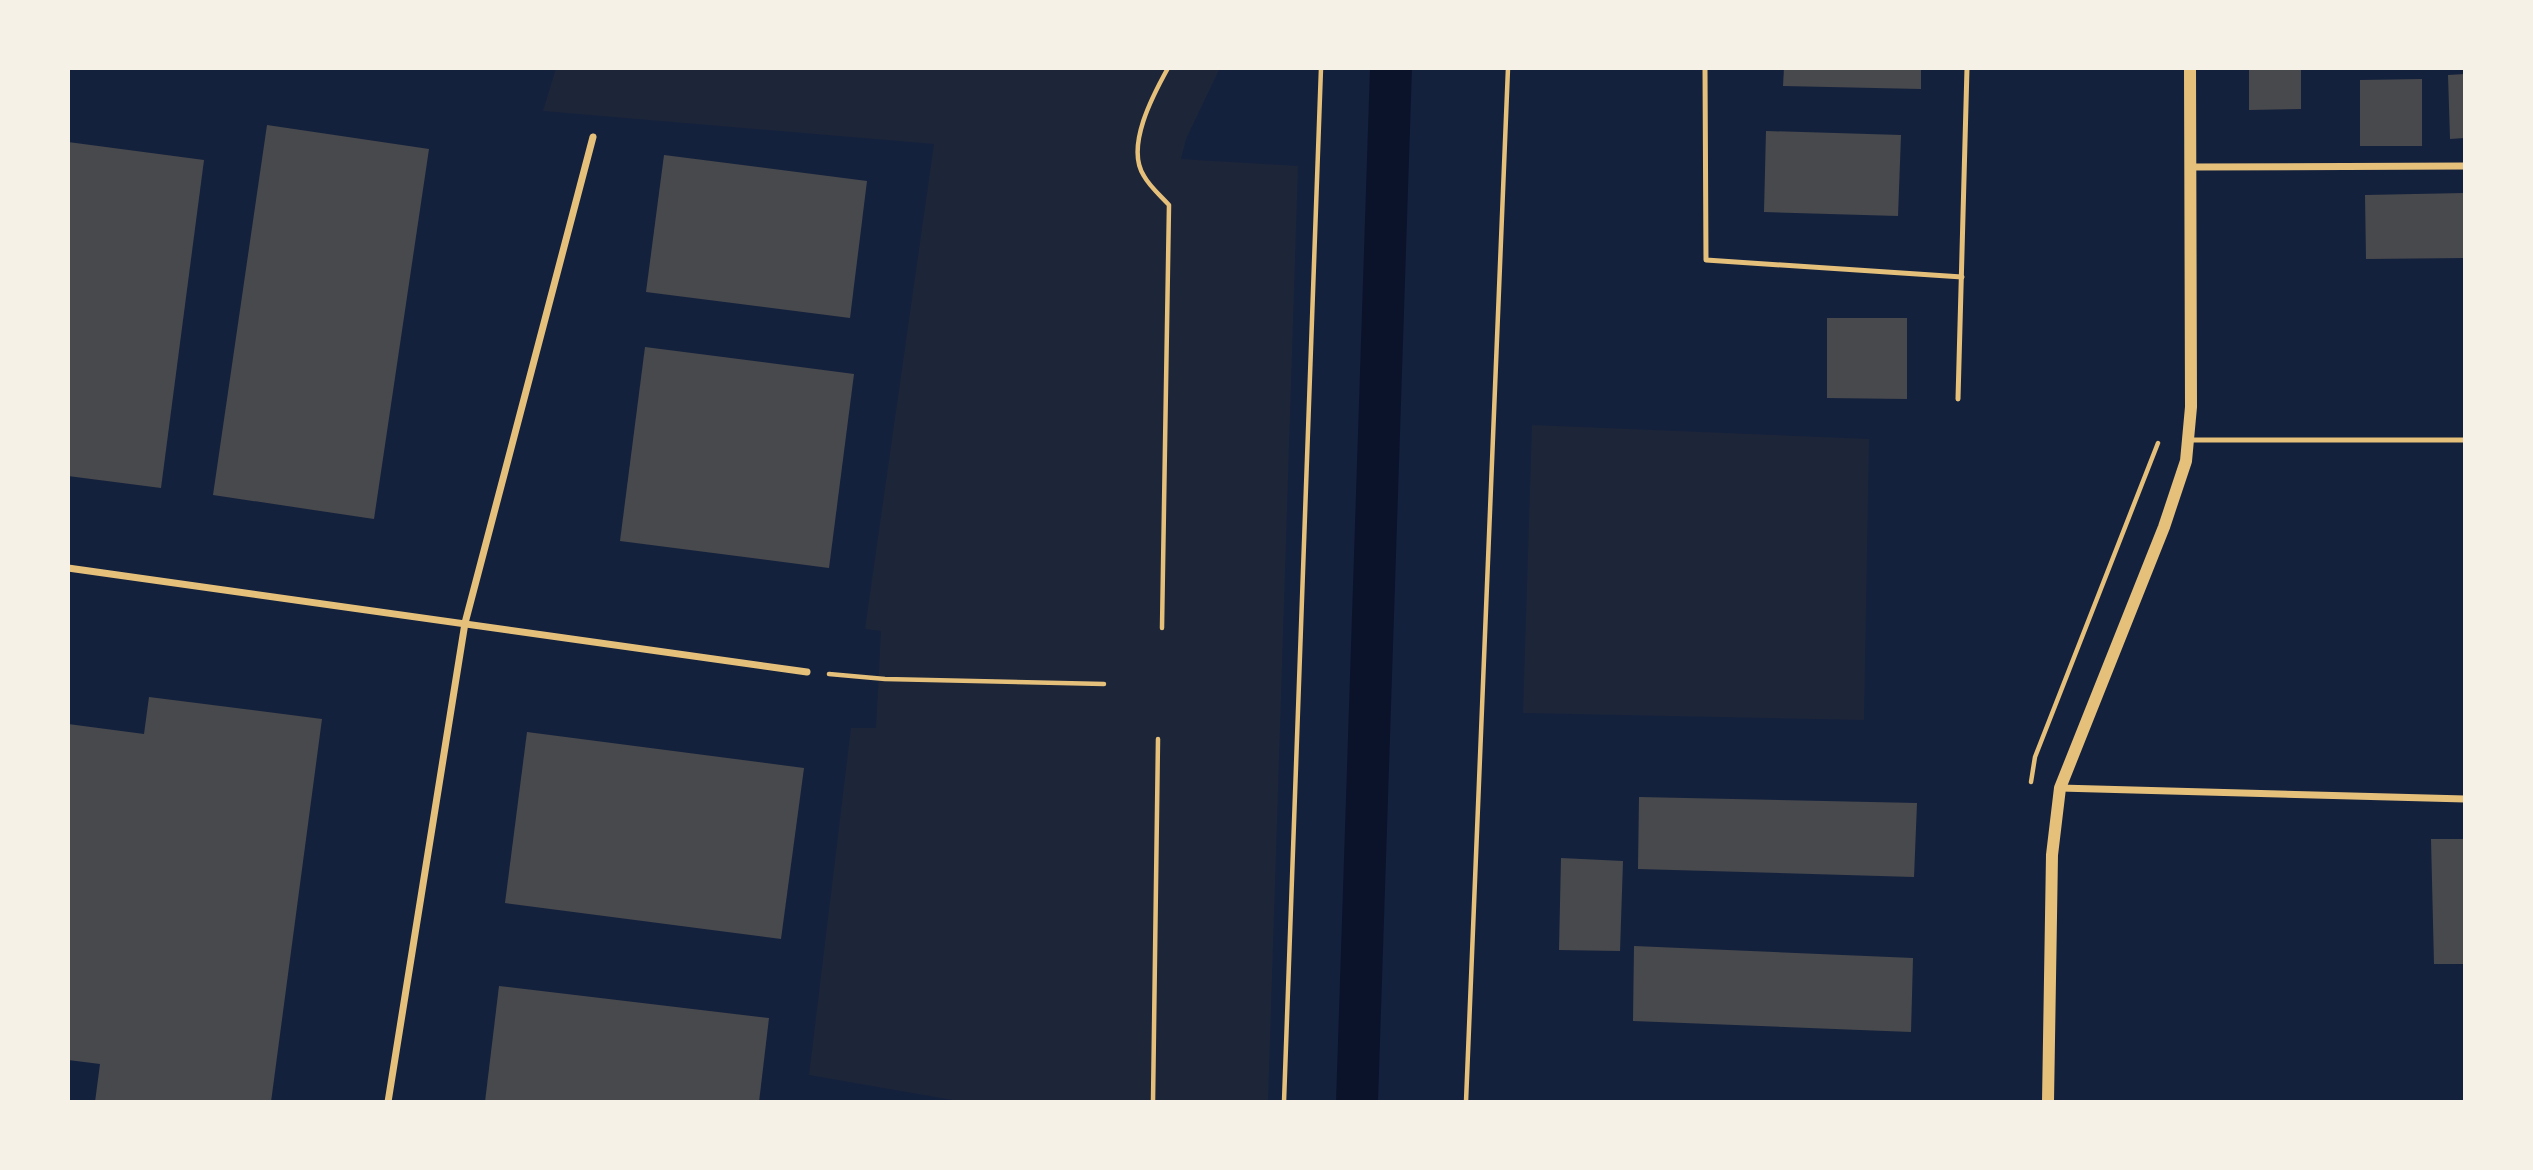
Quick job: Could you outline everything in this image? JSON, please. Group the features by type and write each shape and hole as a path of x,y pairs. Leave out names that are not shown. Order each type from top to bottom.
{"street":[{"path":"2048,1102 2052,855 2060,788 2164,527 2186,461 2192,167 2190,68"},
{"path":"388,1102 465,622 593,137"},
{"path":"2192,167 2465,166"},
{"path":"68,568 807,672"},
{"path":"2060,788 2465,799"}],"lane":[{"path":"1705,68 1706,260 1962,277"},
{"path":"1958,399 1967,68"},
{"path":"2188,440 2465,440"}],"path":[{"path":"1162,628 1169,205 1142,175 1137,145 1150,101 1168,68"},
{"path":"1284,1102 1321,68"},
{"path":"1466,1102 1508,68"},
{"path":"2029,796 2035,757 2156,455 2160,429"},
{"path":"807,672 885,679 1104,684"},
{"path":"1153,1102 1158,739"}],"shaded area":[{"path":"556,68 1220,68 1186,139 1181,159 1298,166 1268,1102 964,1102 809,1075 851,728 876,728 881,631 865,629 934,144 543,111"},
{"path":"1532,425 1869,439 1864,720 1523,713"}],"building":[{"path":"1784,68 1921,68 1921,89 1783,86"},
{"path":"2249,68 2301,68 2301,109 2249,110"},
{"path":"2465,74 2465,138 2450,139 2448,75"},
{"path":"2422,79 2422,146 2360,146 2360,80"},
{"path":"267,125 429,149 374,519 213,495"},
{"path":"1766,131 1901,135 1898,216 1764,212"},
{"path":"68,142 204,160 161,488 68,476"},
{"path":"664,155 867,181 850,318 646,292"},
{"path":"2465,193 2465,258 2366,259 2365,195"},
{"path":"1827,318 1907,318 1907,399 1827,398"},
{"path":"645,347 854,374 829,568 620,541"},
{"path":"149,697 322,719 271,1102 95,1102 100,1064 68,1060 68,724 144,734"},
{"path":"527,732 804,768 781,939 505,903"},
{"path":"1639,797 1917,803 1914,877 1638,869"},
{"path":"2431,839 2465,839 2465,964 2434,964"},
{"path":"1561,858 1623,861 1620,951 1559,950"},
{"path":"1634,946 1913,958 1911,1032 1633,1021"},
{"path":"499,986 769,1018 759,1102 485,1102"}],"waterway":[{"path":"1357,1102 1391,68"}]}
